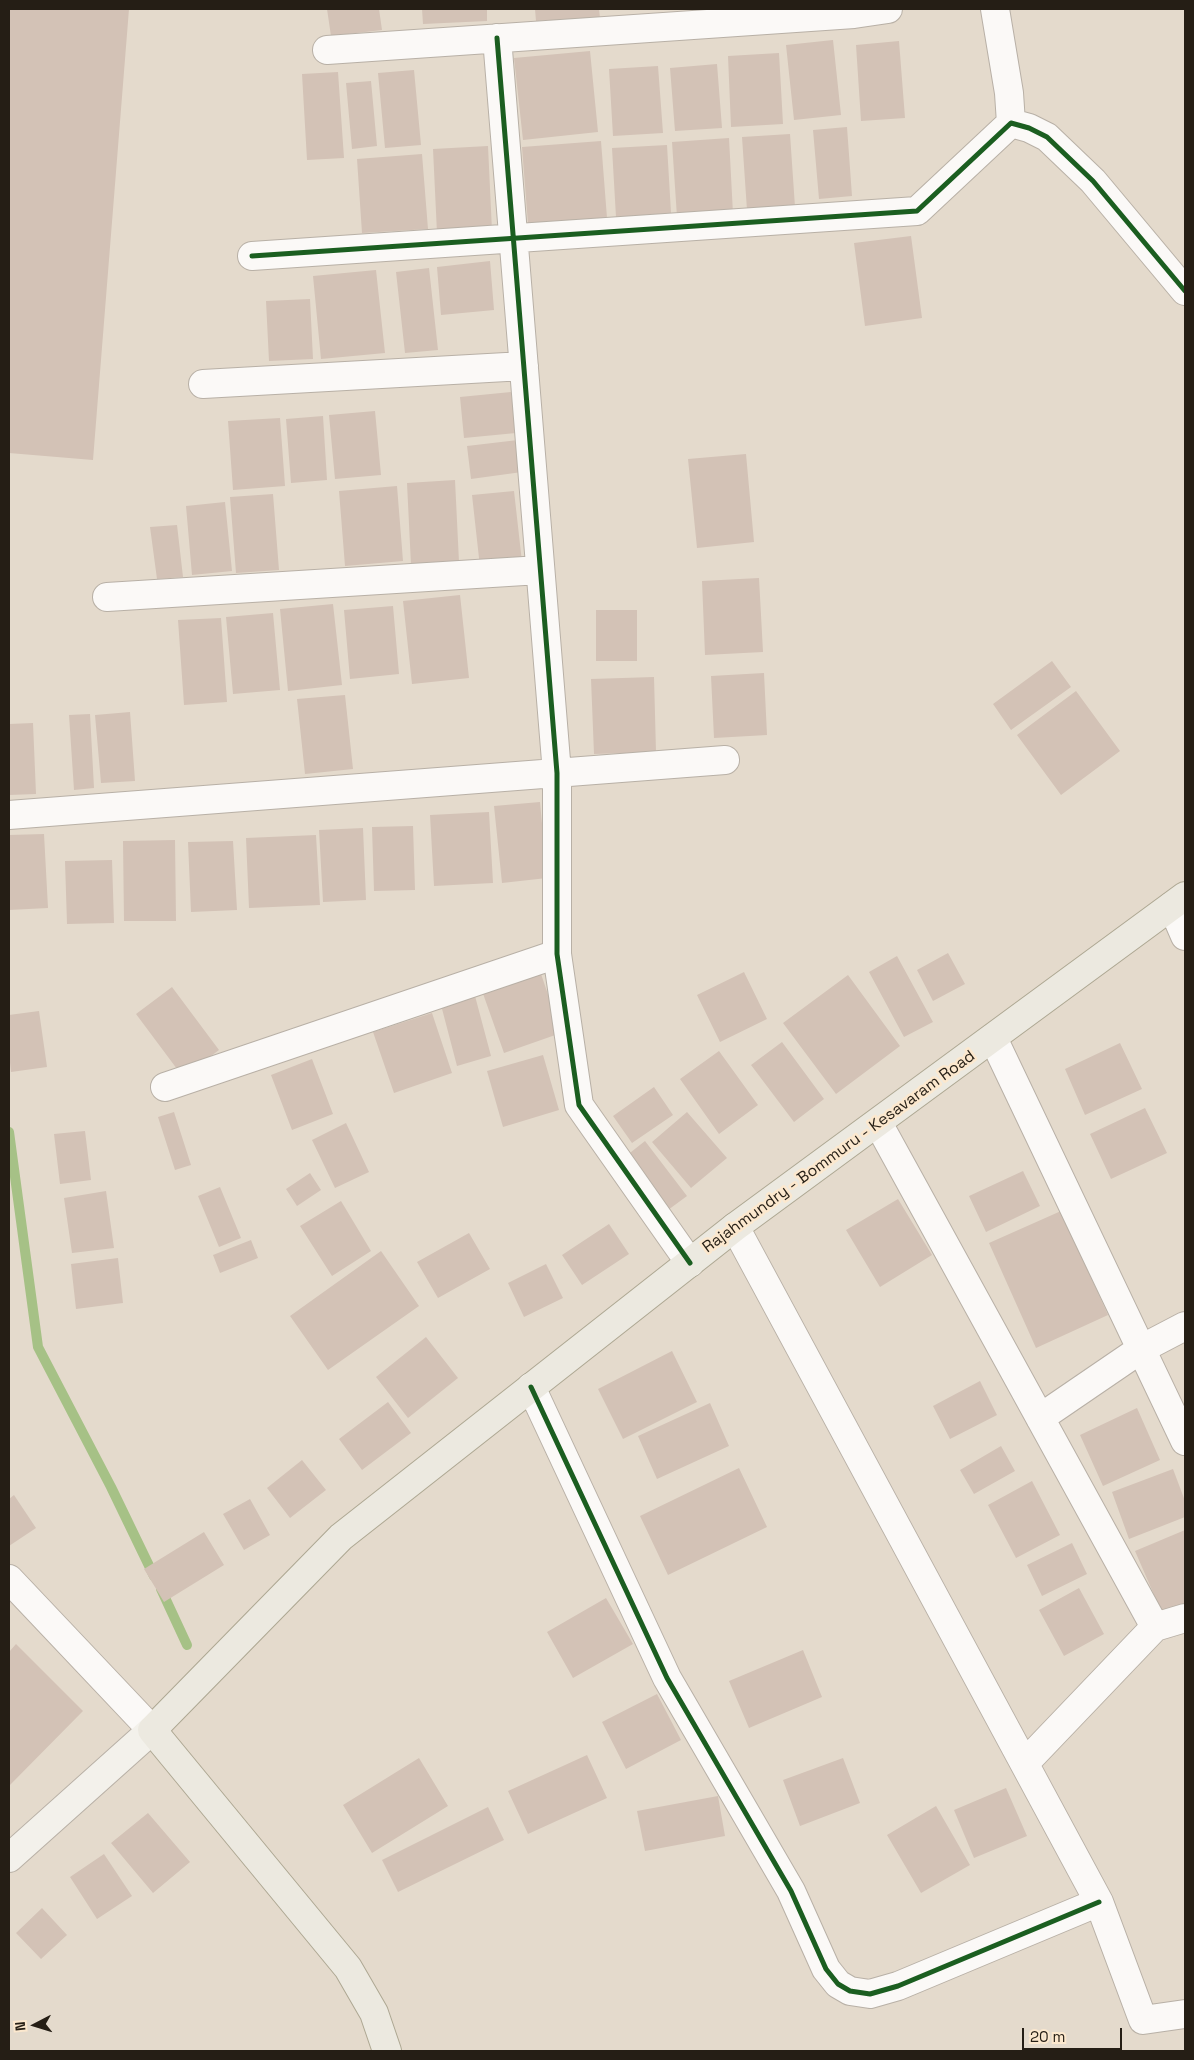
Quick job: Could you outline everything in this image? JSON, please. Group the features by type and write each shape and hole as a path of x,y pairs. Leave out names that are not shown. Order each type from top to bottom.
{"main road":[{"name":"Rajahmundry - Bommuru - Kesavaram Road","path":"152,1730 340,1537 735,1227 1178,901"},
{"path":"152,1730 348,1968 374,2013 387,2051"}],"street":[{"path":"327,50 854,14 888,9"},
{"path":"995,9 1009,93 1011,123"},
{"path":"497,38 556,773 557,954 579,1104 690,1262"},
{"path":"252,256 514,240 917,211 1011,123"},
{"path":"1011,123 1028,128 1047,137 1093,181 1185,291"},
{"path":"203,384 524,366"},
{"path":"107,597 540,570"},
{"path":"9,815 725,760"},
{"path":"1178,901 1185,936"},
{"path":"165,1087 557,954"},
{"path":"993,1038 1185,1441"},
{"path":"878,1123 1155,1627"},
{"path":"735,1227 1098,1902 1143,2020 1185,2014"},
{"path":"1040,1418 1142,1349 1185,1326"},
{"path":"531,1387 667,1678 791,1891 826,1969 838,1984 850,1991 870,1994 898,1986 1098,1902"},
{"path":"9,1579 152,1730 9,1858"},
{"path":"1024,1763 1155,1627 1185,1618"}],"building":[{"path":"9,9 129,9 93,460 9,453"},
{"path":"327,9 379,9 382,30 331,36"},
{"path":"422,9 487,9 487,21 423,24"},
{"path":"535,9 599,9 600,18 536,21"},
{"path":"833,40 841,115 794,120 786,45"},
{"path":"899,41 905,118 861,121 856,45"},
{"path":"590,51 598,132 523,140 514,58"},
{"path":"779,53 783,124 731,127 728,56"},
{"path":"717,64 722,128 675,131 670,68"},
{"path":"658,66 663,133 613,136 609,69"},
{"path":"414,70 421,145 385,148 378,73"},
{"path":"338,72 344,158 307,160 302,74"},
{"path":"371,81 377,146 352,149 346,83"},
{"path":"847,127 852,196 819,199 813,130"},
{"path":"790,134 795,207 747,210 742,137"},
{"path":"729,138 733,214 677,217 672,142"},
{"path":"601,141 607,218 528,224 522,147"},
{"path":"667,145 671,213 616,217 612,148"},
{"path":"488,146 492,231 437,233 433,149"},
{"path":"422,154 428,229 362,233 357,159"},
{"path":"911,236 922,318 865,326 854,243"},
{"path":"490,261 494,310 441,315 437,267"},
{"path":"429,268 438,350 405,353 396,272"},
{"path":"376,270 385,353 321,359 313,276"},
{"path":"310,299 313,359 269,361 266,301"},
{"path":"511,392 516,433 464,438 460,397"},
{"path":"375,411 381,475 335,479 329,415"},
{"path":"323,416 327,480 291,483 286,419"},
{"path":"280,418 285,486 233,490 228,421"},
{"path":"518,440 522,472 471,479 467,446"},
{"path":"746,454 754,542 697,548 688,459"},
{"path":"455,480 459,562 411,565 407,483"},
{"path":"397,486 403,561 345,566 339,491"},
{"path":"514,491 522,562 480,567 472,495"},
{"path":"273,494 279,570 236,573 230,497"},
{"path":"225,502 232,571 192,575 186,506"},
{"path":"177,525 183,577 157,579 150,527"},
{"path":"759,578 763,652 705,655 702,581"},
{"path":"460,595 469,678 412,684 403,601"},
{"path":"333,604 342,685 288,691 280,609"},
{"path":"393,606 399,674 350,679 344,610"},
{"path":"596,610 637,610 637,661 596,661"},
{"path":"273,613 280,690 233,694 226,617"},
{"path":"221,618 227,702 184,705 178,620"},
{"path":"1052,661 1071,687 1011,730 993,704"},
{"path":"764,673 767,735 714,738 711,676"},
{"path":"654,677 656,752 594,754 591,679"},
{"path":"1076,691 1120,751 1061,795 1017,735"},
{"path":"345,695 353,769 305,774 297,699"},
{"path":"130,712 135,781 101,783 95,715"},
{"path":"90,714 94,788 74,790 69,715"},
{"path":"33,723 36,794 9,795 9,724"},
{"path":"540,802 547,878 502,883 494,806"},
{"path":"489,812 493,883 434,886 430,815"},
{"path":"413,826 415,890 374,891 372,827"},
{"path":"363,828 366,900 323,902 319,830"},
{"path":"44,834 48,908 9,910 9,835"},
{"path":"316,835 320,905 249,908 246,838"},
{"path":"175,840 176,921 124,921 123,841"},
{"path":"233,841 237,910 191,912 188,842"},
{"path":"112,860 114,923 67,924 65,861"},
{"path":"948,953 965,984 933,1001 917,970"},
{"path":"897,956 933,1022 904,1037 869,972"},
{"path":"539,968 561,1033 504,1053 481,988"},
{"path":"744,972 767,1019 720,1042 697,995"},
{"path":"848,975 900,1046 836,1094 783,1023"},
{"path":"172,987 219,1050 183,1077 136,1014"},
{"path":"475,996 491,1056 457,1066 441,1005"},
{"path":"39,1011 47,1067 11,1072 9,1015"},
{"path":"432,1013 452,1073 394,1093 373,1032"},
{"path":"782,1042 824,1099 794,1122 751,1065"},
{"path":"1120,1043 1142,1089 1085,1115 1065,1069"},
{"path":"719,1051 758,1105 719,1134 680,1079"},
{"path":"543,1055 559,1110 503,1127 487,1071"},
{"path":"312,1059 333,1114 292,1130 271,1075"},
{"path":"654,1087 673,1115 632,1143 613,1116"},
{"path":"1145,1108 1167,1153 1111,1179 1090,1134"},
{"path":"174,1112 191,1165 175,1170 158,1117"},
{"path":"687,1112 727,1158 691,1188 652,1142"},
{"path":"346,1123 369,1172 335,1188 312,1140"},
{"path":"85,1131 91,1180 60,1184 54,1134"},
{"path":"645,1141 687,1196 668,1210 626,1156"},
{"path":"1023,1171 1040,1206 986,1232 969,1196"},
{"path":"310,1173 321,1190 297,1206 286,1189"},
{"path":"220,1187 241,1238 219,1247 198,1196"},
{"path":"106,1191 114,1248 72,1253 64,1198"},
{"path":"898,1199 932,1255 880,1287 846,1230"},
{"path":"341,1201 371,1251 332,1276 300,1226"},
{"path":"1061,1211 1108,1315 1036,1348 989,1243"},
{"path":"609,1224 629,1254 582,1285 562,1255"},
{"path":"469,1233 490,1269 438,1298 417,1262"},
{"path":"251,1240 258,1258 220,1273 213,1255"},
{"path":"381,1251 419,1306 328,1370 290,1316"},
{"path":"118,1258 123,1303 76,1309 71,1264"},
{"path":"546,1264 563,1298 524,1317 508,1283"},
{"path":"426,1337 458,1378 408,1418 376,1377"},
{"path":"672,1351 697,1402 623,1439 598,1389"},
{"path":"980,1381 997,1415 950,1439 933,1406"},
{"path":"388,1402 411,1433 362,1470 339,1439"},
{"path":"710,1403 729,1446 657,1479 638,1436"},
{"path":"1137,1408 1160,1460 1103,1486 1080,1435"},
{"path":"1001,1446 1015,1471 974,1494 960,1470"},
{"path":"302,1460 326,1490 290,1518 267,1488"},
{"path":"739,1468 767,1527 668,1575 640,1516"},
{"path":"1173,1469 1185,1501 1185,1517 1129,1539 1112,1492"},
{"path":"1032,1481 1060,1535 1016,1558 988,1505"},
{"path":"14,1495 36,1528 9,1546 9,1499"},
{"path":"250,1499 270,1535 244,1550 223,1514"},
{"path":"1185,1530 1185,1611 1165,1620 1135,1551"},
{"path":"204,1532 224,1565 164,1602 144,1569"},
{"path":"1072,1543 1087,1574 1042,1596 1027,1565"},
{"path":"1079,1588 1104,1634 1064,1656 1039,1610"},
{"path":"606,1598 633,1644 573,1678 547,1632"},
{"path":"16,1644 83,1711 9,1786 9,1652"},
{"path":"803,1650 822,1697 749,1728 729,1681"},
{"path":"657,1694 681,1740 626,1769 602,1722"},
{"path":"587,1755 607,1798 528,1834 508,1791"},
{"path":"419,1758 448,1806 372,1853 343,1805"},
{"path":"843,1758 860,1803 800,1826 783,1780"},
{"path":"1006,1788 1027,1836 974,1858 954,1810"},
{"path":"718,1796 725,1836 645,1851 637,1811"},
{"path":"936,1806 970,1865 921,1893 887,1835"},
{"path":"488,1807 504,1840 398,1892 382,1860"},
{"path":"148,1813 190,1862 153,1893 111,1843"},
{"path":"104,1854 132,1896 97,1919 70,1877"},
{"path":"42,1908 67,1935 41,1959 16,1933"}],"waterway":[{"path":"9,1132 38,1347 111,1487 154,1576"},
{"path":"161,1589 187,1645"}],"cycle path":[{"path":"497,38 557,773 557,954 579,1105 690,1263"},
{"path":"252,256 917,211 1011,123 1029,128 1047,137 1093,181 1185,291"},
{"path":"531,1387 667,1678 791,1891 826,1969 838,1984 850,1991 870,1994 898,1986 1099,1902"}]}
